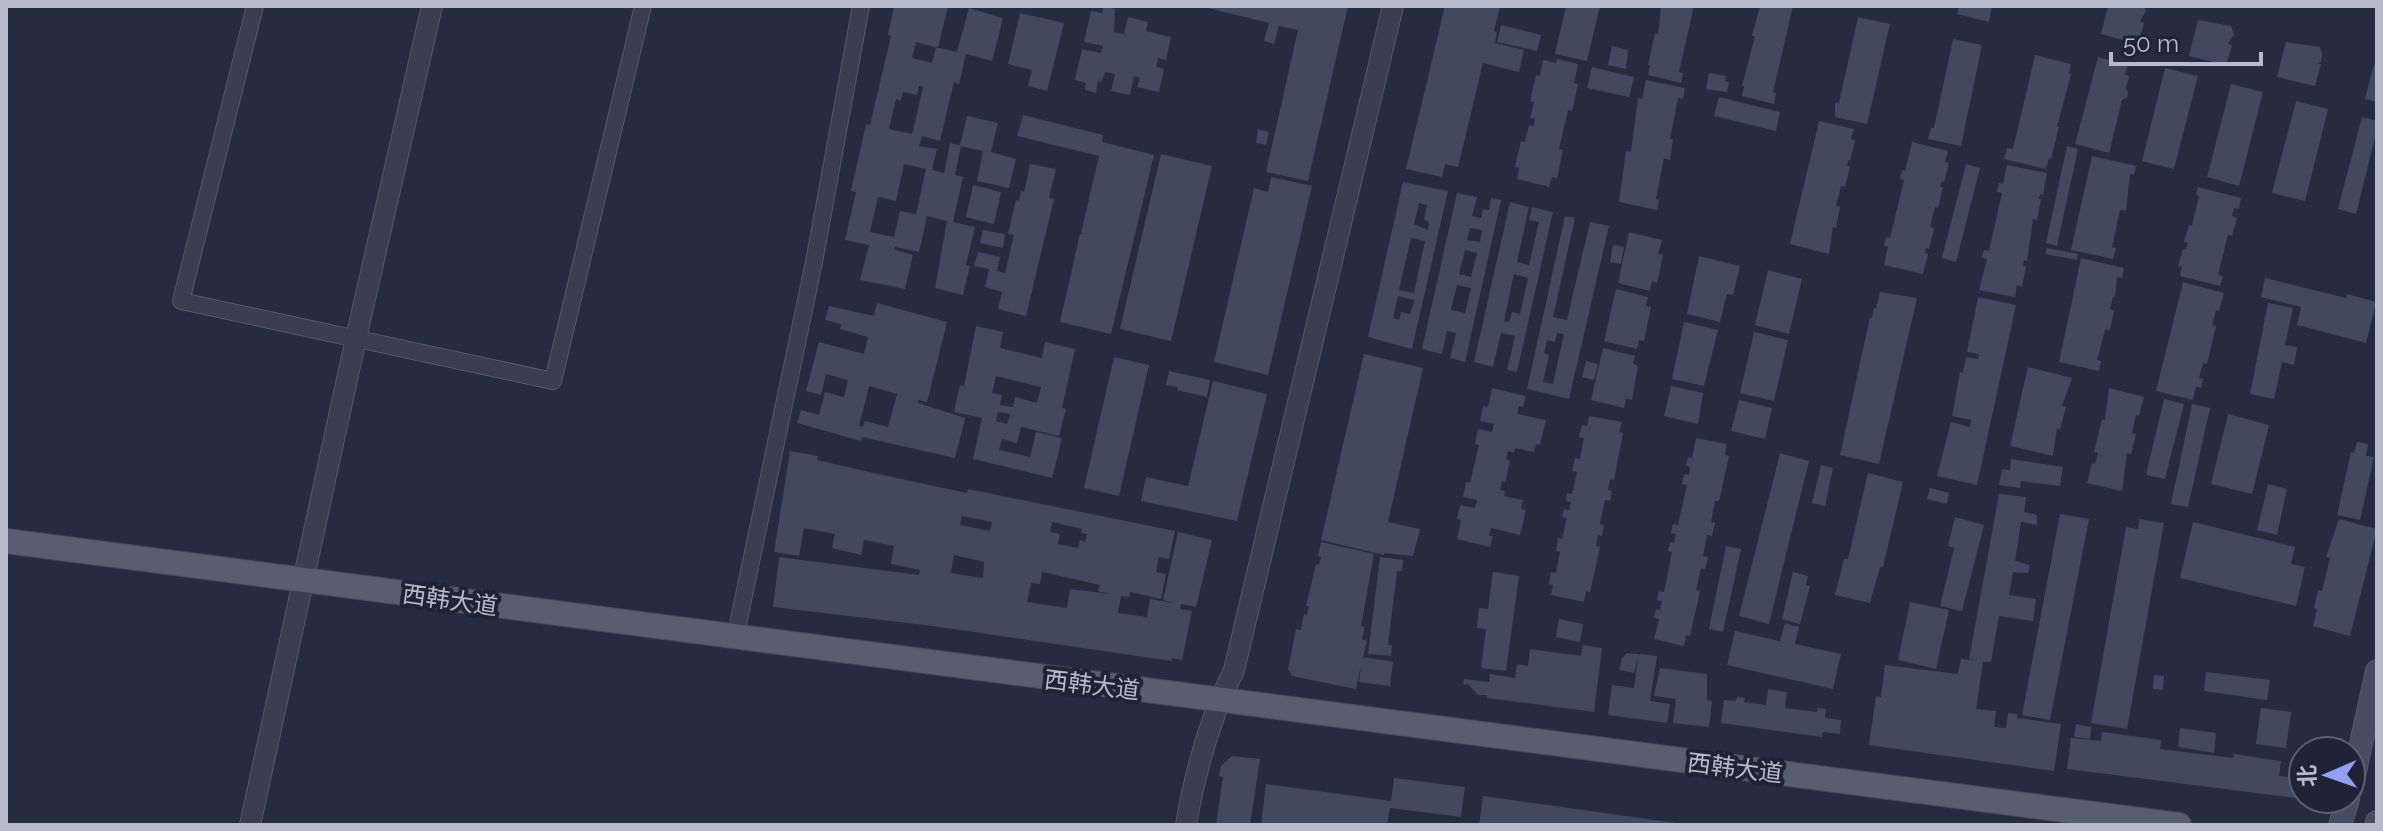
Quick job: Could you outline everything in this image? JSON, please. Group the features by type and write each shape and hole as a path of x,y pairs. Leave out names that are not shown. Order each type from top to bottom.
{"main road":[{"name":"西韩大道","path":"6,541 300,588 1216,709 2054,825"},
{"name":"西韩大道","path":"6,558 735,638 1216,709 2179,825"},
{"path":"2363,735 2377,671"}],"street":[{"path":"255,6 181,301 553,381 643,6"},
{"path":"250,825 300,588 432,6"},
{"path":"735,638 814,262 861,6"},
{"path":"1186,825 1191,792 1216,709 1234,670 1393,6"}],"building":[{"path":"894,6 948,6 938,48 957,52 969,8 1003,18 992,61 966,54 959,84 954,82 940,141 922,136 919,146 937,149 932,170 944,173 950,143 960,145 967,116 998,123 991,152 1016,159 1009,188 977,181 983,151 961,146 955,175 963,177 953,222 975,227 963,295 935,288 947,221 927,216 919,252 895,247 895,250 913,255 905,289 860,280 869,245 845,240 856,192 851,191 866,124 870,125 891,36 888,35","holes":["916,42 936,47 932,63 912,58","919,86 923,87 912,134 889,129 896,99 901,101 903,92 917,95","904,164 926,169 916,214 900,211 894,237 870,232 878,197 896,201"]},
{"path":"1104,6 1115,9 1114,32 1124,34 1128,17 1148,22 1146,31 1171,37 1166,60 1158,58 1156,67 1164,69 1159,92 1137,87 1140,78 1134,76 1130,95 1111,91 1115,74 1105,72 1102,82 1098,81 1096,93 1085,90 1086,83 1075,80 1082,49 1101,53 1103,46 1084,42 1091,11 1102,13"},
{"path":"1200,6 1348,6 1308,181 1266,172 1298,30 1279,26 1274,44 1264,41 1269,23"},
{"path":"1445,6 1500,6 1494,31 1497,32 1495,43 1524,50 1519,72 1483,63 1458,167 1445,164 1442,177 1406,169"},
{"path":"1566,6 1600,6 1587,61 1555,54"},
{"path":"1661,6 1694,6 1679,72 1683,73 1681,83 1648,75"},
{"path":"1760,6 1793,6 1773,92 1776,93 1774,104 1742,96"},
{"path":"1959,6 1992,6 1989,22 1957,14"},
{"path":"2108,6 2143,6 2146,11 2140,21 2144,23 2138,44 2101,34"},
{"path":"1020,13 1064,23 1047,91 1028,86 1032,70 1008,64"},
{"path":"1858,17 1890,24 1867,124 1835,117 1835,103 1839,103"},
{"path":"2198,20 2231,26 2234,35 2228,43 2232,46 2226,65 2189,56"},
{"path":"1501,25 1541,35 1537,51 1497,42"},
{"path":"1953,39 1982,45 1961,146 1928,139 1931,128 1934,128"},
{"path":"2286,42 2320,47 2321,62 2317,64 2321,64 2315,86 2277,77"},
{"path":"1612,46 1628,50 1626,69 1608,65"},
{"path":"2035,55 2071,64 2059,127 2046,169 2004,159 2007,148 2013,149"},
{"path":"2098,57 2128,65 2125,74 2129,76 2127,98 2122,100 2109,153 2075,144"},
{"path":"1557,59 1578,64 1574,83 1578,84 1559,149 1563,150 1557,178 1552,177 1549,187 1517,179 1519,168 1515,167 1521,141 1525,142 1529,125 1534,126 1535,119 1530,118 1534,102 1530,101 1536,75 1540,76 1543,60 1556,63"},
{"path":"2374,64 2377,65 2377,102 2365,99"},
{"path":"1592,67 1634,77 1629,97 1587,88"},
{"path":"2165,68 2198,76 2174,169 2142,161"},
{"path":"1709,73 1726,76 1725,81 1729,82 1727,92 1706,89"},
{"path":"1646,80 1685,88 1683,99 1678,98 1670,139 1673,139 1670,160 1664,158 1656,199 1659,200 1657,210 1619,202 1626,151 1631,152 1638,98 1642,99"},
{"path":"2231,84 2263,92 2239,186 2207,177"},
{"path":"1719,97 1780,112 1776,131 1714,116"},
{"path":"2296,101 2328,109 2305,201 2272,193"},
{"path":"1023,115 1103,135 1102,142 1154,155 1111,334 1060,322 1099,156 1017,136"},
{"path":"2362,117 2377,121 2377,129 2356,214 2338,209"},
{"path":"1819,121 1854,129 1851,139 1855,140 1848,160 1847,166 1850,167 1845,187 1841,186 1836,206 1840,207 1829,254 1790,244"},
{"path":"1258,129 1269,132 1266,145 1256,143"},
{"path":"1912,142 1948,151 1945,162 1949,163 1930,227 1934,228 1929,249 1926,248 1925,253 1928,254 1923,274 1884,265 1888,247 1884,246 1886,237 1890,238 1904,180 1900,179 1902,170 1905,171"},
{"path":"2067,146 2078,149 2057,246 2046,243"},
{"path":"1161,154 1212,166 1171,341 1120,329"},
{"path":"2092,156 2136,166 2134,175 2130,174 2126,211 2120,210 2112,247 2116,248 2113,259 2071,250"},
{"path":"1030,164 1056,169 1049,198 1054,199 1026,316 998,309 1002,292 985,287 989,269 974,266 978,252 1000,257 997,271 1005,273 1014,235 1008,234 1016,200 1019,201 1021,191 1024,192"},
{"path":"1966,164 1980,168 1956,262 1942,258"},
{"path":"2007,165 2047,173 2043,195 2040,194 2037,220 2033,219 2027,261 2024,260 2023,266 2026,266 2022,287 2017,285 2015,297 1979,290 1987,259 1982,258 1984,250 1989,251 2002,193 1997,192 1999,183 2003,184"},
{"path":"1271,177 1312,186 1268,375 1214,362 1254,188 1268,192"},
{"path":"1403,182 1448,191 1412,349 1368,337","holes":["1419,203 1427,205 1424,220 1429,222 1428,230 1414,224","1411,238 1425,241 1414,293 1399,290","1398,296 1415,300 1410,314 1401,312 1399,320 1393,318"]},
{"path":"973,185 1001,192 994,224 966,217"},
{"path":"2198,187 2241,198 2239,209 2234,208 2232,216 2237,218 2232,236 2228,235 2218,275 2223,276 2220,286 2180,276 2182,267 2178,266 2188,243 2184,242 2189,225 2192,226"},
{"path":"1457,193 1477,197 1472,216 1481,218 1483,209 1489,210 1491,198 1501,200 1465,362 1450,358 1456,333 1447,331 1442,354 1422,349","holes":["1470,228 1482,230 1480,242 1467,240","1465,250 1477,253 1471,277 1459,274","1457,285 1471,288 1465,313 1451,310"]},
{"path":"1510,202 1529,207 1517,262 1529,265 1539,222 1529,220 1532,207 1553,212 1517,372 1507,370 1515,336 1501,333 1493,367 1474,362","holes":["1514,274 1528,278 1520,314 1512,312 1509,322 1504,321"]},
{"path":"1565,216 1575,218 1553,317 1567,320 1590,222 1609,226 1569,399 1527,389","holes":["1557,333 1564,334 1553,384 1543,382 1549,355 1544,353 1547,340 1555,342"]},
{"path":"983,230 1005,234 1003,248 980,243"},
{"path":"1629,232 1662,240 1658,254 1663,255 1657,283 1652,281 1650,291 1618,283"},
{"path":"1613,245 1624,247 1621,264 1610,262"},
{"path":"2047,248 2078,254 2077,260 2045,254"},
{"path":"1699,256 1740,266 1733,295 1727,294 1720,322 1687,314"},
{"path":"2081,258 2124,268 2122,278 2117,277 2110,309 2114,310 2110,330 2105,329 2097,360 2101,361 2099,371 2059,362"},
{"path":"1768,270 1802,279 1789,334 1755,325"},
{"path":"2265,278 2346,298 2347,294 2376,302 2366,343 2297,325 2301,307 2261,297"},
{"path":"2183,282 2224,293 2212,325 2216,326 2207,364 2203,363 2199,378 2203,379 2201,388 2196,386 2193,400 2156,391"},
{"path":"1616,289 1648,297 1646,306 1651,307 1644,341 1639,340 1637,349 1604,341"},
{"path":"1880,292 1917,298 1879,464 1840,455 1870,317 1876,309"},
{"path":"1978,297 2016,305 1977,485 1937,476 1951,422 1970,427 1971,420 1952,416 1966,357 1978,359 1979,354 1967,352"},
{"path":"877,303 947,322 927,402 918,400 918,403 965,418 955,458 862,437 861,441 797,423 801,410 819,415 825,392 844,397 848,380 826,374 821,395 806,391 819,342 864,354 868,337 840,329 841,324 825,320 829,306 874,316","holes":["869,386 897,394 888,427 865,421 863,427 859,426"]},
{"path":"2268,303 2293,308 2285,345 2297,347 2294,365 2282,362 2274,399 2250,394"},
{"path":"1684,322 1718,330 1704,386 1672,379"},
{"path":"976,326 1003,332 1000,348 1042,358 1045,342 1075,349 1059,436 1021,427 1017,443 1002,439 999,450 1030,457 1036,432 1062,438 1052,478 973,459 982,418 954,412 960,385 964,386","holes":["996,376 1041,387 1037,403 1015,397 1013,407 1000,405 1002,395 992,393","998,412 1010,414 1007,424 996,421"]},
{"path":"1754,332 1788,340 1774,401 1740,393"},
{"path":"1603,348 1635,356 1633,364 1638,366 1632,400 1626,398 1624,408 1591,400"},
{"path":"1364,354 1423,368 1388,522 1420,529 1413,556 1384,555 1321,540"},
{"path":"1114,357 1149,365 1119,496 1084,488"},
{"path":"1586,361 1598,364 1594,380 1582,377"},
{"path":"2028,367 2072,378 2062,406 2066,407 2060,429 2057,428 2053,456 2010,446"},
{"path":"1169,371 1210,380 1207,397 1166,385"},
{"path":"1213,381 1267,394 1237,521 1141,501 1146,477 1188,486"},
{"path":"1671,386 1703,393 1698,424 1664,416"},
{"path":"1492,388 1526,396 1517,414 1546,420 1540,445 1536,444 1534,452 1515,448 1514,453 1508,451 1506,459 1510,461 1500,490 1505,491 1504,496 1523,500 1521,509 1526,510 1520,535 1491,528 1489,536 1493,536 1490,547 1457,539 1461,520 1457,519 1460,505 1475,508 1477,500 1463,497 1466,482 1470,483 1479,445 1475,444 1478,429 1492,432 1494,424 1480,421 1483,406 1488,407"},
{"path":"2109,388 2144,397 2139,416 2136,415 2132,433 2136,434 2131,454 2127,453 2122,491 2087,483 2098,453 2094,452 2102,419 2105,420"},
{"path":"2164,399 2184,404 2165,479 2146,475"},
{"path":"1739,400 1772,408 1765,439 1731,431"},
{"path":"2192,404 2210,408 2188,507 2171,504"},
{"path":"2228,414 2269,425 2252,494 2211,484"},
{"path":"1589,416 1622,422 1619,432 1623,433 1614,480 1610,479 1610,501 1605,500 1600,524 1604,525 1602,536 1598,535 1596,546 1600,547 1590,592 1586,591 1584,602 1551,595 1553,585 1549,584 1551,572 1556,573 1560,552 1556,551 1558,538 1562,539 1567,518 1562,517 1564,509 1569,510 1571,502 1566,501 1567,493 1572,494 1577,472 1572,471 1575,458 1580,459 1584,438 1579,437 1582,425 1587,426"},
{"path":"1696,438 1727,444 1725,455 1729,456 1719,501 1715,501 1712,536 1707,535 1703,556 1708,557 1705,569 1701,568 1696,590 1700,591 1690,636 1686,635 1684,646 1654,639 1659,619 1654,618 1656,609 1660,610 1662,601 1657,600 1659,591 1664,592 1672,552 1668,551 1676,534 1671,533 1673,524 1678,525 1687,485 1682,484 1684,474 1689,475 1690,467 1686,466 1688,457 1692,458"},
{"path":"2357,442 2368,444 2366,456 2374,457 2360,520 2337,515 2351,452 2354,453"},
{"path":"790,451 818,456 817,460 967,493 968,489 1175,531 1169,559 1159,557 1156,572 1166,574 1161,599 1130,592 1129,597 1121,596 1118,613 1147,617 1150,599 1174,603 1163,600 1178,532 1212,540 1196,607 1181,604 1180,609 1192,611 1182,660 1172,658 1172,661 933,626 773,607 779,557 919,575 920,570 891,564 894,546 864,540 861,555 832,548 835,534 804,528 799,556 774,552","holes":["962,516 992,522 990,531 960,525","1052,522 1082,529 1081,533 1087,534 1085,542 1080,540 1078,548 1058,544 1060,534 1050,532","954,555 984,562 983,578 951,573","1042,572 1100,585 1098,591 1110,594 1070,589 1067,608 1027,602 1031,583 1040,584"]},
{"path":"1780,453 1809,461 1769,624 1739,616"},
{"path":"2011,459 2063,467 2060,486 2021,481 2020,488 1999,485 2002,469 2010,470"},
{"path":"1821,465 1833,468 1825,506 1812,503"},
{"path":"1868,473 1903,482 1883,567 1880,567 1870,603 1835,595 1844,559 1848,559"},
{"path":"2268,484 2287,489 2277,535 2257,530"},
{"path":"1930,488 1949,493 1947,504 1927,499"},
{"path":"1999,494 2026,497 2024,512 2037,515 2037,525 2021,522 2015,561 2030,565 2028,573 2013,572 2009,595 2036,599 2033,621 1999,616 1991,662 1983,662 1976,709 1996,711 1994,727 2006,728 2008,713 2017,714 2017,718 2061,724 2054,771 1869,745 1876,696 1881,697 1885,665 1958,674 1961,659 1978,661 1969,659"},
{"path":"2060,514 2089,519 2050,720 2022,715"},
{"path":"1955,517 1984,525 1962,611 1940,606 1954,548 1948,546"},
{"path":"2139,519 2164,523 2127,729 2091,723 2126,527 2138,529"},
{"path":"2339,519 2377,529 2350,636 2313,626 2318,590 2322,591 2330,558 2326,557"},
{"path":"2193,522 2295,547 2291,564 2305,567 2296,606 2180,578"},
{"path":"1321,542 1374,554 1361,626 1365,627 1362,639 1367,641 1363,657 1393,662 1390,686 1359,682 1361,665 1356,689 1292,676 1288,669 1296,629 1301,630 1304,614 1307,615 1309,606 1306,606 1316,564 1319,565 1321,557 1318,556"},
{"path":"1726,546 1741,549 1723,632 1709,629"},
{"path":"1380,557 1403,560 1402,571 1397,571 1388,645 1392,645 1391,656 1368,654"},
{"path":"1493,572 1519,576 1506,671 1481,668 1486,629 1477,628 1479,608 1488,609"},
{"path":"1793,572 1808,576 1806,585 1810,586 1800,624 1782,619"},
{"path":"1910,602 1949,610 1936,669 1898,660"},
{"path":"1559,619 1583,624 1580,642 1556,637"},
{"path":"1785,623 1799,627 1795,644 1841,654 1833,689 1727,665 1735,631 1780,641"},
{"path":"1583,645 1602,648 1594,712 1487,698 1487,695 1478,695 1469,685 1463,684 1464,679 1489,682 1490,674 1515,678 1517,664 1528,666 1530,649 1581,656"},
{"path":"1627,653 1638,654 1634,673 1619,670"},
{"path":"1639,654 1657,656 1650,701 1670,704 1667,723 1608,715 1612,685 1634,688"},
{"path":"1660,668 1707,674 1707,700 1712,701 1709,727 1673,723 1676,699 1654,696"},
{"path":"2206,672 2270,680 2267,700 2204,691"},
{"path":"2154,675 2164,676 2163,690 2153,689"},
{"path":"1768,689 1787,692 1785,708 1817,712 1818,708 1826,709 1825,718 1841,720 1840,734 1823,732 1822,737 1721,723 1724,700 1736,701 1737,697 1745,698 1744,702 1766,705"},
{"path":"2261,708 2291,712 2286,748 2256,744"},
{"path":"2076,724 2091,727 2090,739 2074,737"},
{"path":"2180,728 2216,733 2214,753 2178,747"},
{"path":"2102,732 2161,740 2160,749 2281,761 2279,776 2287,777 2287,797 2067,769 2071,738 2101,741"},
{"path":"1232,756 1260,759 1250,825 1216,825 1223,777 1219,776 1221,766"},
{"path":"1394,778 1465,787 1461,817 1390,808 1387,825 1261,825 1266,784 1391,801"},
{"path":"1483,796 1676,823 1676,825 1479,825"}]}
